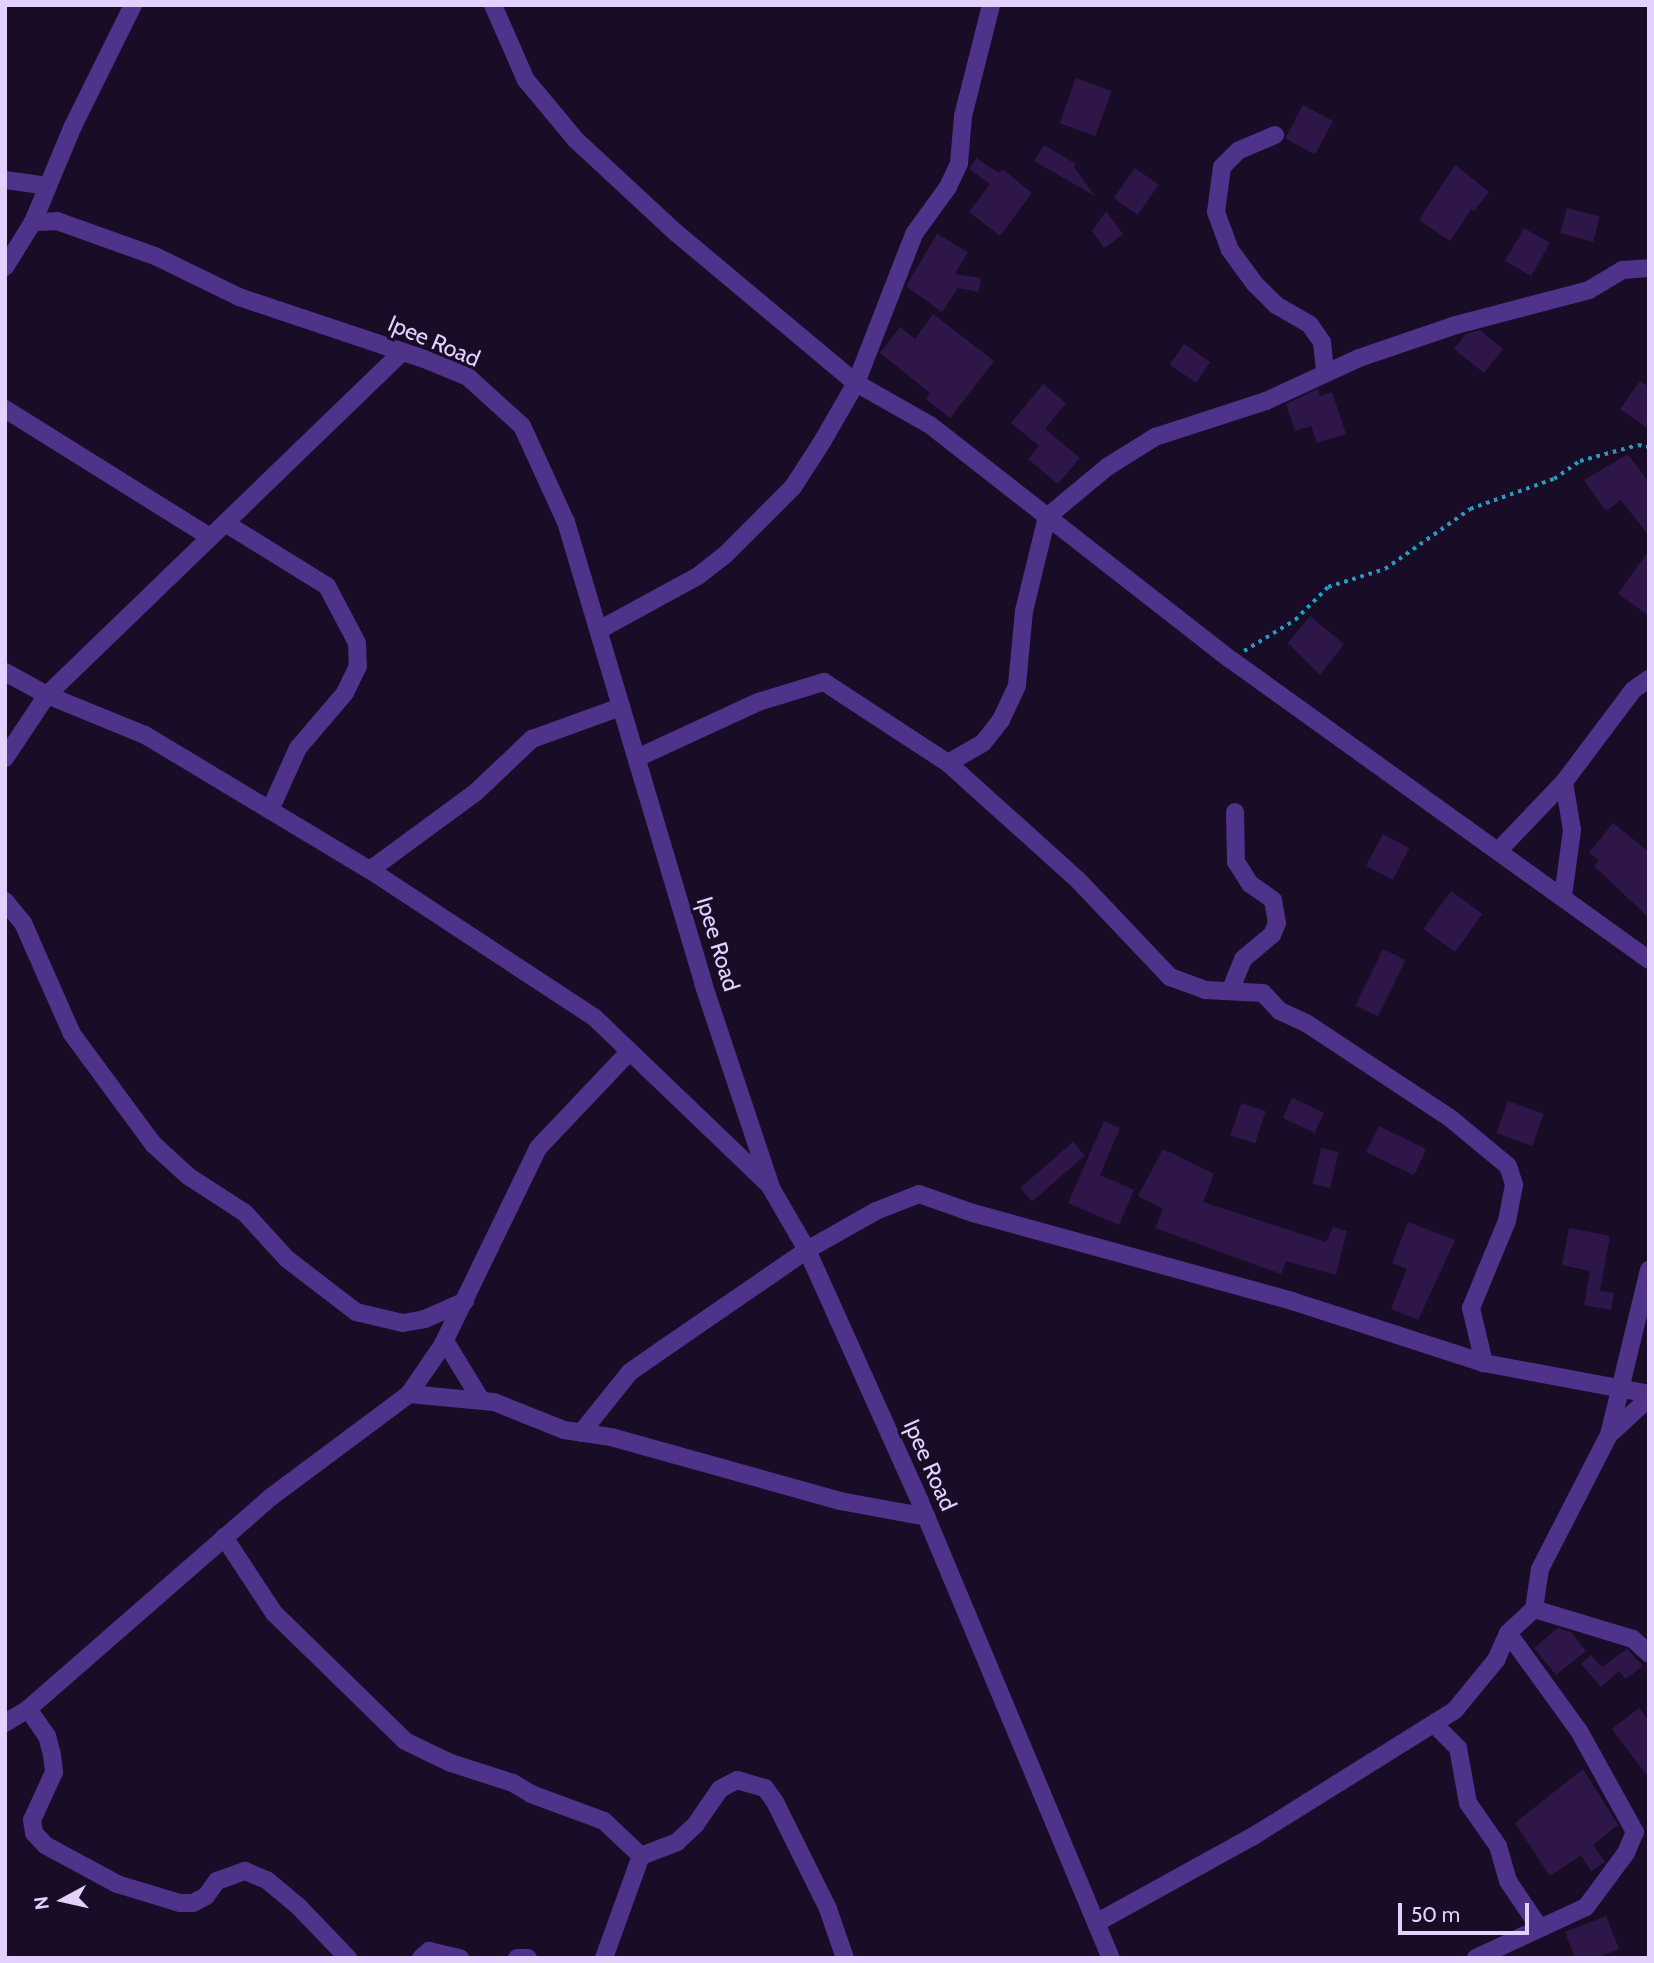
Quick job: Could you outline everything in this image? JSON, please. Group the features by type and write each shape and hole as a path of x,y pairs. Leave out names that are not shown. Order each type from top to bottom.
{"street":[{"path":"5,267 33,222 132,5"},
{"path":"493,5 526,80 576,140 674,231 856,383 930,425 1230,659 1500,849 1649,960"},
{"path":"599,630 698,576 762,521 793,487 856,383 914,234 948,187 959,163 963,117 990,5"},
{"path":"1275,135 1238,150 1222,167 1216,212 1230,250 1255,284 1276,305 1310,325 1322,342 1325,372"},
{"path":"5,180 48,186"},
{"name":"Ipee Road","path":"33,222 57,221 155,256 239,297 468,377 522,426 566,522 703,983 771,1188 807,1250 927,1517 1111,1958"},
{"path":"948,762 983,743 1001,720 1017,685 1024,611 1047,517 1107,467 1155,437 1266,401 1325,372 1455,325 1589,290 1622,270 1649,268"},
{"path":"5,758 47,695 402,352"},
{"path":"5,409 210,537"},
{"path":"225,523 327,586 357,643 358,666 345,693 298,748 270,810"},
{"path":"5,672 47,695 145,735 370,870 595,1018 771,1188"},
{"path":"1500,849 1564,782 1633,690 1649,679"},
{"path":"636,758 758,702 824,682 948,762 1078,880 1170,977 1205,990 1231,989 1263,993 1280,1011 1306,1023 1450,1118 1508,1166 1514,1185 1507,1221 1471,1308 1484,1363"},
{"path":"370,870 475,793 532,739 621,707"},
{"path":"1563,896 1572,830 1564,782"},
{"path":"1231,989 1243,959 1272,935 1278,923 1273,900 1250,884 1236,862 1235,812"},
{"path":"5,901 23,923 72,1034 153,1144 188,1176 245,1213 321,1289 356,1311 403,1323 425,1319 465,1301"},
{"path":"5,1723 28,1709 224,1537 408,1395 445,1341 538,1148 629,1052"},
{"path":"581,1433 630,1372 807,1250 876,1211 911,1196 927,1195 973,1213 1292,1301 1484,1363 1649,1396"},
{"path":"1096,1923 1252,1837 1455,1710 1496,1660 1508,1633 1534,1609 1540,1569 1609,1435 1649,1270"},
{"path":"445,1341 481,1400"},
{"path":"408,1395 481,1400 581,1433 611,1437 840,1501 927,1517"},
{"path":"1609,1435 1649,1396"},
{"path":"224,1537 274,1613 405,1741 451,1763 513,1783 531,1794 604,1821 641,1856"},
{"path":"1534,1609 1633,1639 1649,1654"},
{"path":"1476,1958 1586,1907 1626,1853 1636,1832 1578,1731 1508,1633"},
{"path":"28,1709 47,1736 52,1755 54,1772 32,1820 34,1833 45,1845 117,1884 180,1903 193,1903 206,1896 217,1881 245,1871 268,1881 348,1957"},
{"path":"1434,1724 1458,1748 1468,1803 1499,1846 1508,1881 1539,1927"},
{"path":"604,1958 641,1856 677,1842 696,1824 720,1789 737,1780 765,1788 828,1909 845,1958"},
{"path":"421,1958 429,1951 460,1958"},
{"path":"517,1958 528,1958"}],"path":[{"path":"1230,659 1295,620 1328,587 1385,569 1470,509 1554,478 1580,461 1638,445 1649,447"}],"building":[{"path":"1076,78 1112,91 1095,136 1060,123"},
{"path":"1303,105 1333,121 1315,155 1285,139"},
{"path":"1044,145 1076,164 1074,167 1095,196 1034,161"},
{"path":"976,158 999,173 1002,169 1032,193 1000,236 969,212 990,184 969,169"},
{"path":"1455,165 1489,192 1474,211 1471,209 1450,241 1419,220"},
{"path":"1135,168 1159,185 1138,215 1114,198"},
{"path":"1567,208 1600,217 1593,242 1560,233"},
{"path":"1106,211 1123,234 1104,248 1092,231"},
{"path":"1524,228 1550,243 1531,276 1505,261"},
{"path":"937,234 968,252 955,274 981,278 979,292 958,288 942,312 906,286"},
{"path":"933,314 994,361 950,418 926,399 930,393 880,353 900,327 915,339"},
{"path":"1480,330 1503,349 1484,373 1454,349 1466,334"},
{"path":"1184,344 1210,362 1196,383 1170,364"},
{"path":"1640,381 1649,387 1649,429 1620,409"},
{"path":"1043,384 1066,403 1045,429 1080,458 1058,484 1028,459 1039,446 1011,423"},
{"path":"1318,389 1320,396 1332,392 1346,434 1317,443 1311,426 1295,431 1286,404"},
{"path":"1628,454 1649,483 1649,536 1621,500 1606,511 1584,480"},
{"path":"1649,550 1649,616 1618,594"},
{"path":"1310,616 1344,644 1320,675 1288,643"},
{"path":"1613,823 1649,852 1649,918 1594,866 1599,860 1589,853"},
{"path":"1383,834 1409,848 1393,880 1366,866"},
{"path":"1451,891 1483,914 1455,952 1423,929"},
{"path":"1383,949 1405,960 1378,1017 1355,1006"},
{"path":"1292,1098 1324,1113 1314,1133 1283,1118"},
{"path":"1508,1101 1544,1114 1532,1146 1496,1133"},
{"path":"1241,1103 1266,1111 1255,1143 1230,1135"},
{"path":"1104,1121 1120,1128 1100,1175 1134,1190 1119,1225 1068,1203"},
{"path":"1379,1126 1427,1149 1414,1175 1366,1152"},
{"path":"1073,1142 1085,1156 1032,1202 1020,1188"},
{"path":"1321,1148 1339,1152 1330,1188 1313,1184"},
{"path":"1163,1149 1214,1174 1203,1202 1326,1242 1333,1227 1347,1231 1336,1275 1286,1261 1281,1274 1155,1228 1163,1209 1138,1196"},
{"path":"1408,1222 1455,1240 1418,1320 1391,1309 1407,1269 1392,1263"},
{"path":"1569,1228 1610,1236 1600,1291 1614,1293 1611,1310 1584,1305 1590,1271 1562,1265"},
{"path":"1558,1628 1571,1632 1586,1651 1556,1675 1534,1648"},
{"path":"1627,1649 1643,1666 1625,1679 1619,1671 1601,1687 1581,1664 1591,1655 1602,1667"},
{"path":"1639,1708 1649,1721 1649,1778 1612,1729"},
{"path":"1583,1769 1618,1825 1593,1845 1605,1862 1591,1871 1581,1855 1550,1876 1515,1823"},
{"path":"1606,1916 1619,1949 1596,1958 1575,1958 1565,1932"}]}
